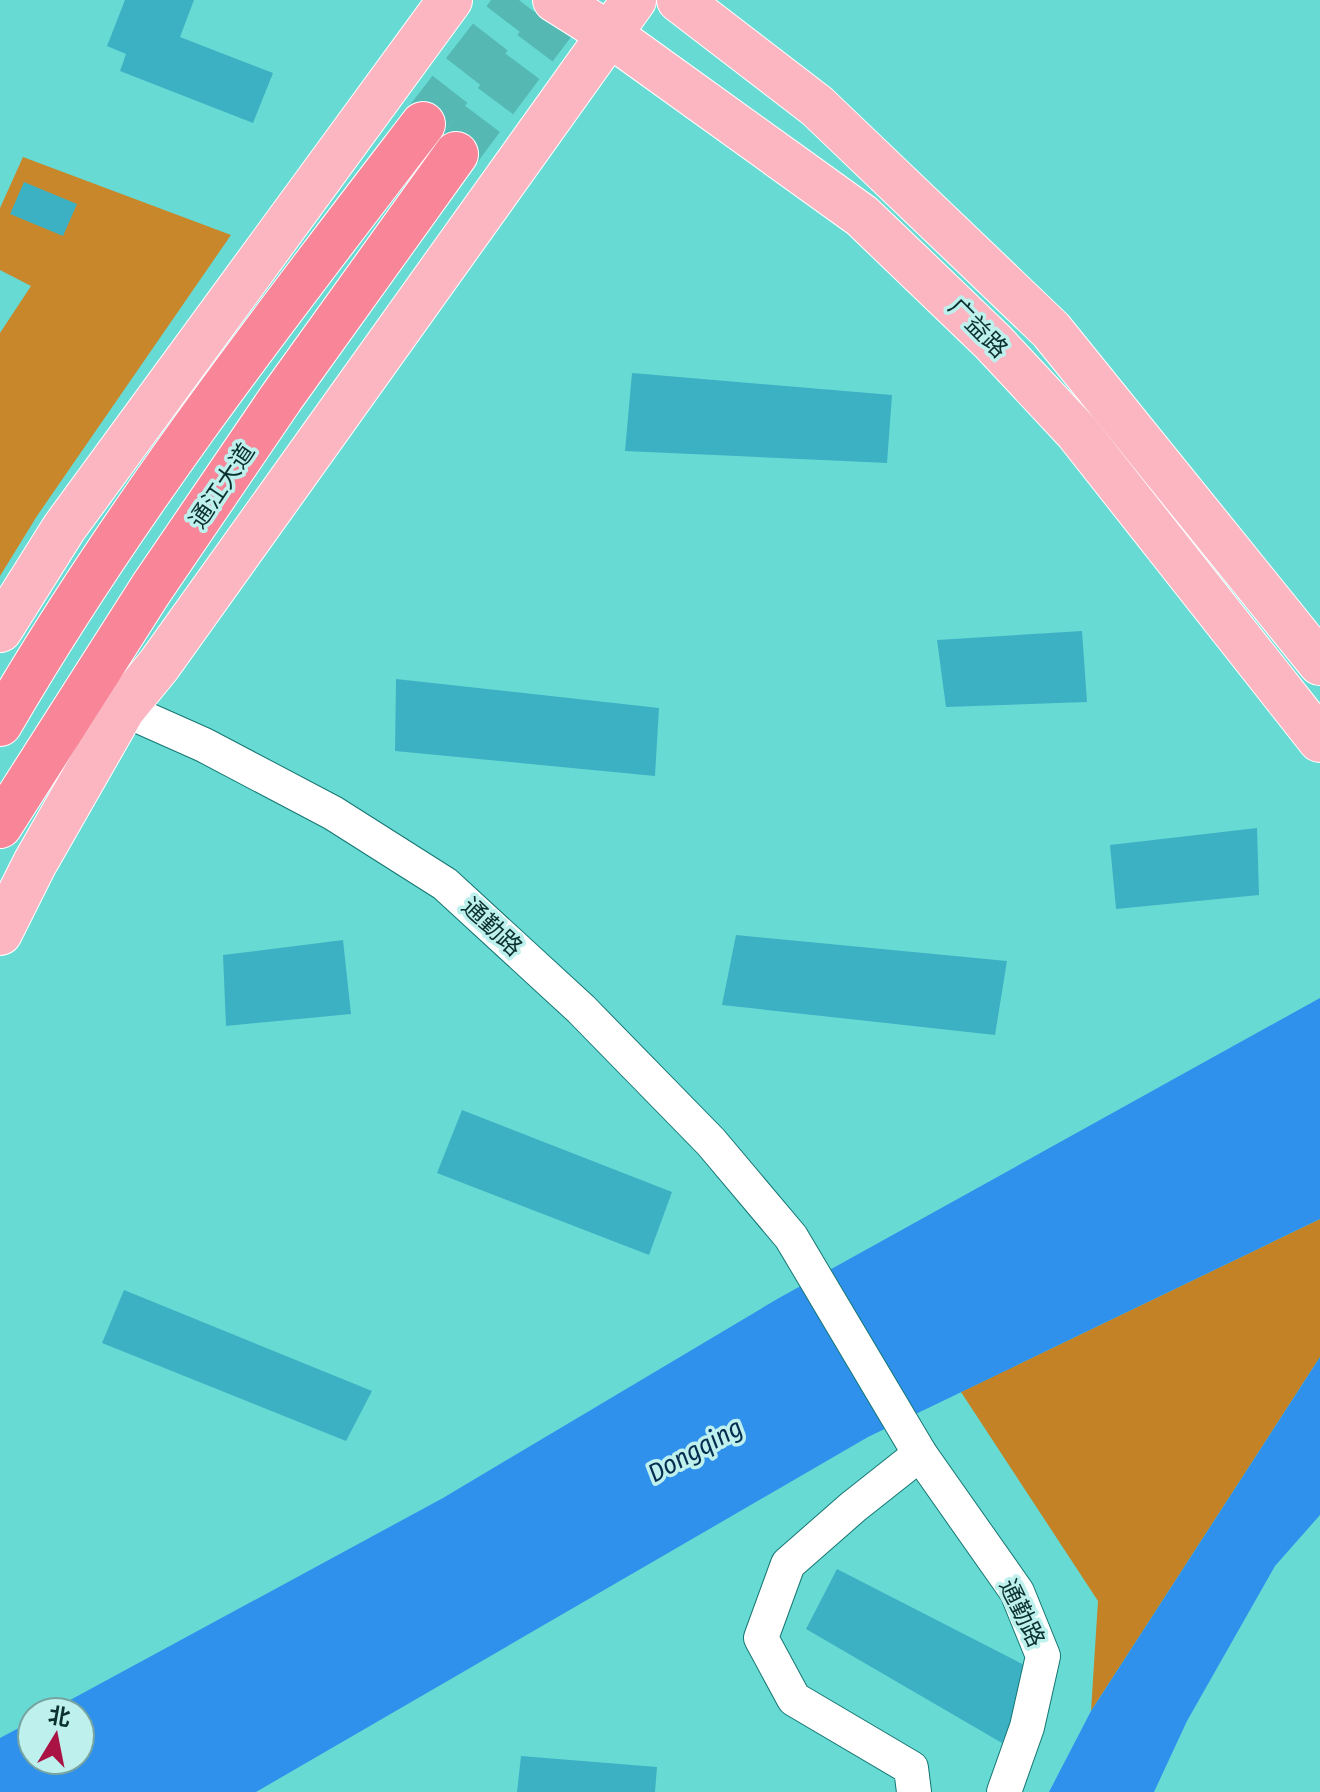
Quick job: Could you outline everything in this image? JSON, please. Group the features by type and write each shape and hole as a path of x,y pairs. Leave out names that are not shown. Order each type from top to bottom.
{"highway":[{"path":"0,724 128,519 423,124"},
{"name":"通江大道","path":"0,826 151,589 246,449 456,154"}],"main road":[{"path":"0,630 64,528 450,0"},
{"name":"广益路","path":"555,0 622,17 862,216 993,342 1077,432 1320,740"},
{"name":"广益路","path":"679,0 817,106 1051,330 1320,663"},
{"path":"0,933 35,863 123,709 159,665 622,17"}],"street":[{"name":"通勤路","path":"123,709 204,745 333,813 445,884 581,1009 711,1142 791,1237 920,1454 1017,1592 1043,1656 1027,1727 1004,1792"},
{"path":"914,1792 911,1768 794,1699 761,1638 788,1564 920,1454"}],"shaded area":[{"path":"23,157 231,235 37,516 0,576 0,333 31,286 0,270 0,208"},
{"path":"1320,1219 1320,1357 1091,1711 1098,1601 961,1392"}],"water":[{"name":"Dongqing","path":"1320,998 1320,1219 868,1437 256,1792 0,1792 0,1738 16,1730 16,1776 96,1776 96,1696 78,1696 443,1498 779,1298"},
{"path":"1320,1357 1320,1515 1275,1566 1187,1721 1154,1792 1049,1792 1091,1711"}],"building":[{"path":"125,0 194,0 180,37 273,73 253,123 120,71 126,54 107,46"},
{"path":"24,182 77,204 63,236 10,214"},
{"path":"632,373 892,395 887,463 625,451"},
{"path":"1082,631 1087,702 946,707 937,640"},
{"path":"396,679 659,708 655,776 395,751"},
{"path":"1257,828 1259,895 1116,909 1110,845"},
{"path":"736,935 1007,961 995,1035 722,1005"},
{"path":"343,940 351,1014 226,1026 223,955"},
{"path":"462,1110 672,1192 649,1255 437,1173"},
{"path":"124,1290 372,1391 346,1441 102,1343"},
{"path":"837,1569 1036,1671 1002,1743 806,1629"},
{"path":"521,1756 657,1767 655,1792 517,1792"}],"tunnel":[{"path":"423,124 519,0"},
{"path":"456,154 571,0"}]}
